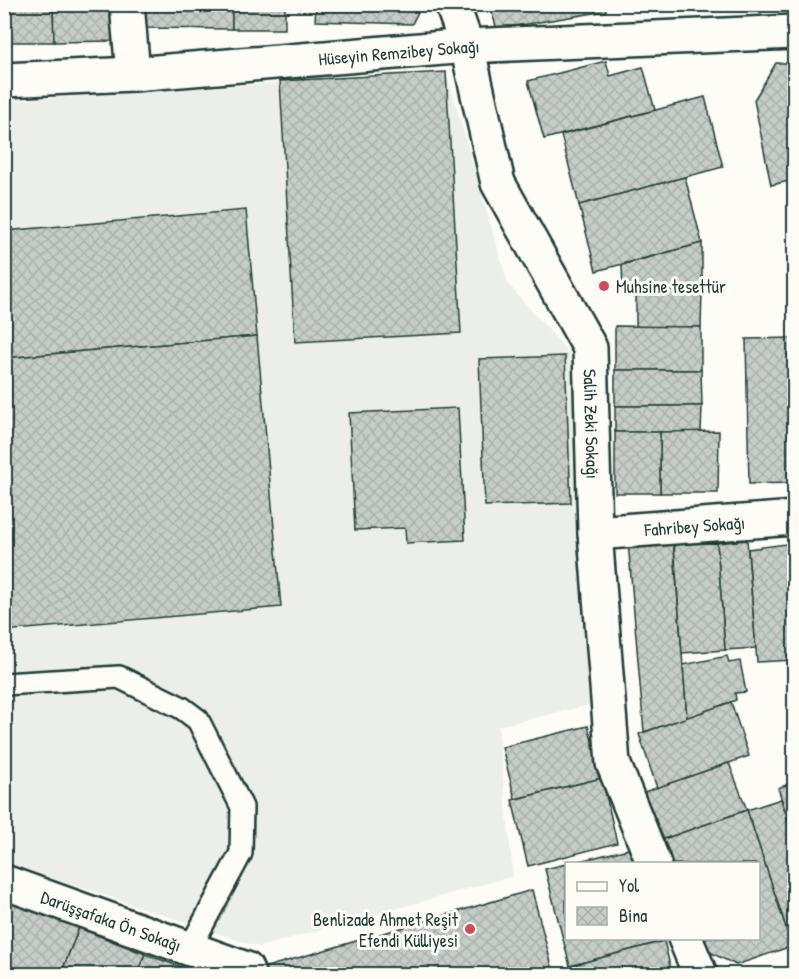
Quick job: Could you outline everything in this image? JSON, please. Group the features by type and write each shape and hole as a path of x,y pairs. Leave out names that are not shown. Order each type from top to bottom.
{"street":[{"path":"127,4 132,74"},
{"name":"Salih Zeki Sokağı","path":"452,4 467,46 498,183 590,348 595,533 613,762 653,862"},
{"name":"Hüseyin Remzibey Sokağı","path":"4,80 132,74 467,46 795,32"},
{"name":"Fahribey Sokağı","path":"595,533 795,518"},
{"name":"Darüşşafaka Ön Sokağı","path":"4,882 246,969 248,975"},
{"path":"685,940 700,975"}],"lane":[{"path":"4,684 119,677 182,708 198,720 242,807 241,853 190,948"}],"shaded area":[{"path":"446,72 508,284 570,354 591,705 498,726 513,876 259,947 5,862 5,101"}],"building":[{"path":"4,4 53,4 54,42 4,42"},
{"path":"53,4 112,4 113,41 54,42"},
{"path":"146,4 232,4 232,29 145,28"},
{"path":"232,4 285,4 285,29 232,29"},
{"path":"316,4 422,4 412,24 315,21"},
{"path":"489,4 606,4 606,11 497,29"},
{"path":"606,61 610,76 643,67 655,110 544,139 528,81"},
{"path":"776,63 794,63 794,180 771,185 754,100"},
{"path":"446,72 461,333 295,342 280,81"},
{"path":"705,97 723,167 579,205 561,135"},
{"path":"685,177 702,243 596,271 579,205"},
{"path":"246,210 257,336 4,358 4,231"},
{"path":"702,243 702,290 623,291 622,265"},
{"path":"702,290 701,327 636,327 636,291"},
{"path":"615,326 701,327 701,370 615,370"},
{"path":"257,336 281,607 4,631 4,358"},
{"path":"794,338 794,483 749,484 746,339"},
{"path":"565,356 571,503 485,506 479,359"},
{"path":"615,370 701,370 702,406 615,406"},
{"path":"615,406 702,406 701,432 615,432"},
{"path":"458,408 465,540 406,543 405,528 355,530 349,413"},
{"path":"719,431 718,493 660,493 660,432"},
{"path":"615,432 660,432 660,493 615,493"},
{"path":"673,537 687,718 644,732 628,541"},
{"path":"747,540 756,648 725,650 717,543"},
{"path":"717,543 725,650 682,653 674,544"},
{"path":"794,543 794,660 757,662 748,549"},
{"path":"727,656 729,663 740,661 746,692 735,693 736,700 687,718 683,665"},
{"path":"731,702 749,756 657,788 639,734"},
{"path":"588,726 602,778 515,799 502,747"},
{"path":"729,763 747,810 661,840 644,792"},
{"path":"602,778 617,843 528,866 512,800"},
{"path":"794,782 794,838 778,788"},
{"path":"781,799 794,838 794,945 792,946 747,810"},
{"path":"747,810 792,946 736,965 697,946 696,940 760,940 760,862 668,862 661,840"},
{"path":"637,847 641,862 575,862"},
{"path":"565,864 565,940 660,940 660,942 570,966 545,869"},
{"name":"Benlizade Ahmet Reşit Efendi Külliyesi","path":"532,890 554,974 265,974 263,968"},
{"path":"4,899 79,928 61,974 4,974"},
{"path":"79,928 145,954 137,974 61,974"},
{"path":"664,941 672,974 572,974 570,966"},
{"path":"145,954 184,968 186,974 137,974"},
{"path":"184,968 200,974 186,974"}],"place":[{"name":"Muhsine tesettür","path":"604,286"},
{"name":"Benlizade Ahmet Reşit Efendi Külliyesi","path":"470,929"}]}
